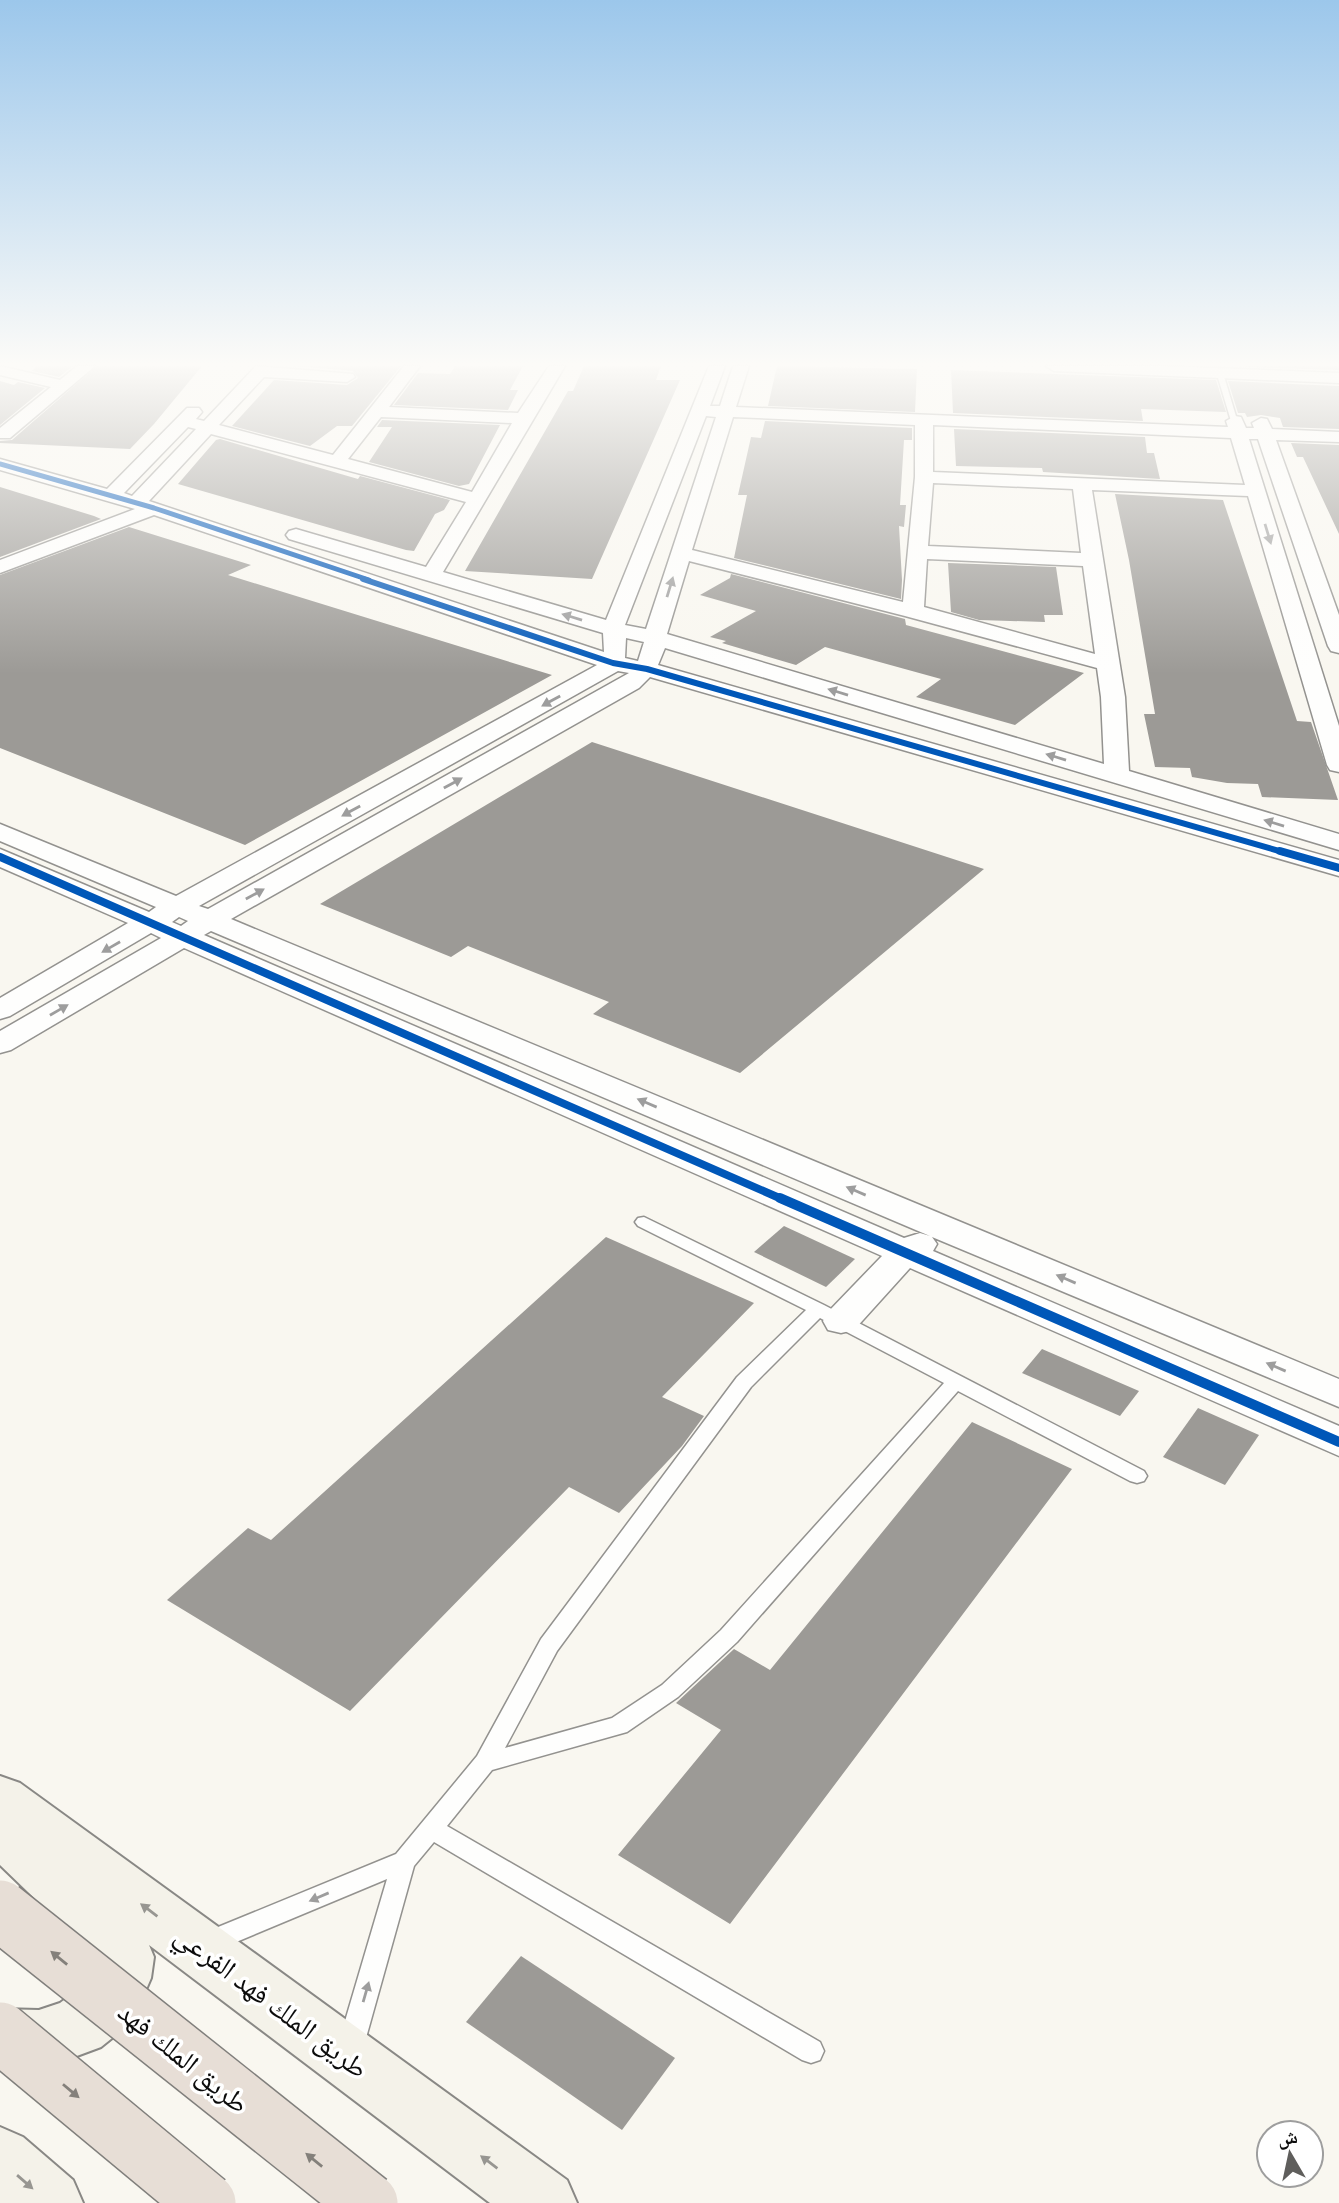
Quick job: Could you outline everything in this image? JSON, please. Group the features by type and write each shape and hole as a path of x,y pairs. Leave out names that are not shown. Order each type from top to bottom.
{"highway":[{"name":"طريق الملك فهد","path":"0,1910 368,2203"},
{"path":"0,2032 206,2203"}],"main road":[{"name":"طريق الملك فهد الفرعي","path":"0,1800 544,2203"},
{"path":"0,1828 106,1928 124,1957 121,1979 110,2002 79,2026 39,2040 0,2039"},
{"path":"0,2160 50,2203"}],"street":[{"path":"21,469 116,490"},
{"path":"66,469 145,501 613,663 647,669 1339,868"},
{"path":"116,490 137,469"},
{"path":"0,567 145,501 172,469"},
{"path":"359,469 476,499"},
{"path":"431,573 447,551 494,469"},
{"path":"0,1010 180,905 604,671 613,663 613,629 676,469"},
{"path":"0,1044 181,939 208,920 631,683 647,669 707,469"},
{"path":"913,611 924,469"},
{"path":"1248,469 1339,765"},
{"path":"1277,469 1338,640"},
{"path":"924,477 1255,491"},
{"path":"1082,484 1113,697 1117,775"},
{"path":"145,501 431,573 1339,842"},
{"path":"918,552 1093,561"},
{"path":"680,553 913,611 1107,664"},
{"path":"0,832 180,905 208,920 1339,1394"},
{"path":"0,857 153,923 181,939 1339,1442"},
{"path":"830,1315 904,1253 946,1229"}],"lane":[{"path":"644,1222 830,1315 1137,1476"},
{"path":"347,2057 404,1861 485,1763 549,1645 744,1382 830,1315"},
{"path":"485,1763 619,1725 670,1691 729,1636 956,1381"},
{"path":"431,1829 811,2051"},
{"path":"198,1947 404,1861"}],"building":[{"path":"191,469 323,469 450,500 444,510 435,514 414,551 178,484"},
{"path":"395,469 477,469 469,484 459,486"},
{"path":"523,469 641,469 592,579 465,571"},
{"path":"744,469 902,469 900,505 906,505 904,527 899,526 901,599 734,558 747,495 738,495"},
{"path":"1042,469 1158,469 1160,479 1043,472"},
{"path":"1309,469 1339,469 1339,534"},
{"path":"0,487 94,516 101,519 0,557"},
{"path":"1115,494 1223,500 1297,721 1311,722 1338,800 1262,797 1258,784 1227,783 1192,777 1190,768 1155,767 1144,714 1155,714"},
{"path":"129,527 251,565 228,575 552,675 245,845 0,748 0,575"},
{"path":"948,563 1056,567 1063,615 1044,615 1045,622 979,620 951,612"},
{"path":"731,574 905,619 906,625 1084,673 1015,725 916,697 941,679 825,647 796,665 710,637 756,611 700,595 730,578"},
{"path":"592,742 984,869 740,1073 593,1014 609,1002 468,946 451,957 320,904"},
{"path":"784,1226 855,1259 826,1287 754,1252"},
{"path":"606,1237 754,1303 662,1397 704,1416 682,1446 619,1513 569,1487 350,1711 167,1600 248,1528 271,1540"},
{"path":"1042,1349 1139,1391 1120,1416 1022,1373"},
{"path":"1198,1408 1259,1435 1225,1485 1163,1457"},
{"path":"972,1422 1072,1469 730,1924 618,1855 721,1730 676,1703 734,1649 770,1670"},
{"path":"521,1956 675,2058 622,2130 466,2022"}],"cycle path":[{"path":"17,469 154,508 613,663 647,669 1339,868"},
{"path":"0,857 1339,1442"}]}
